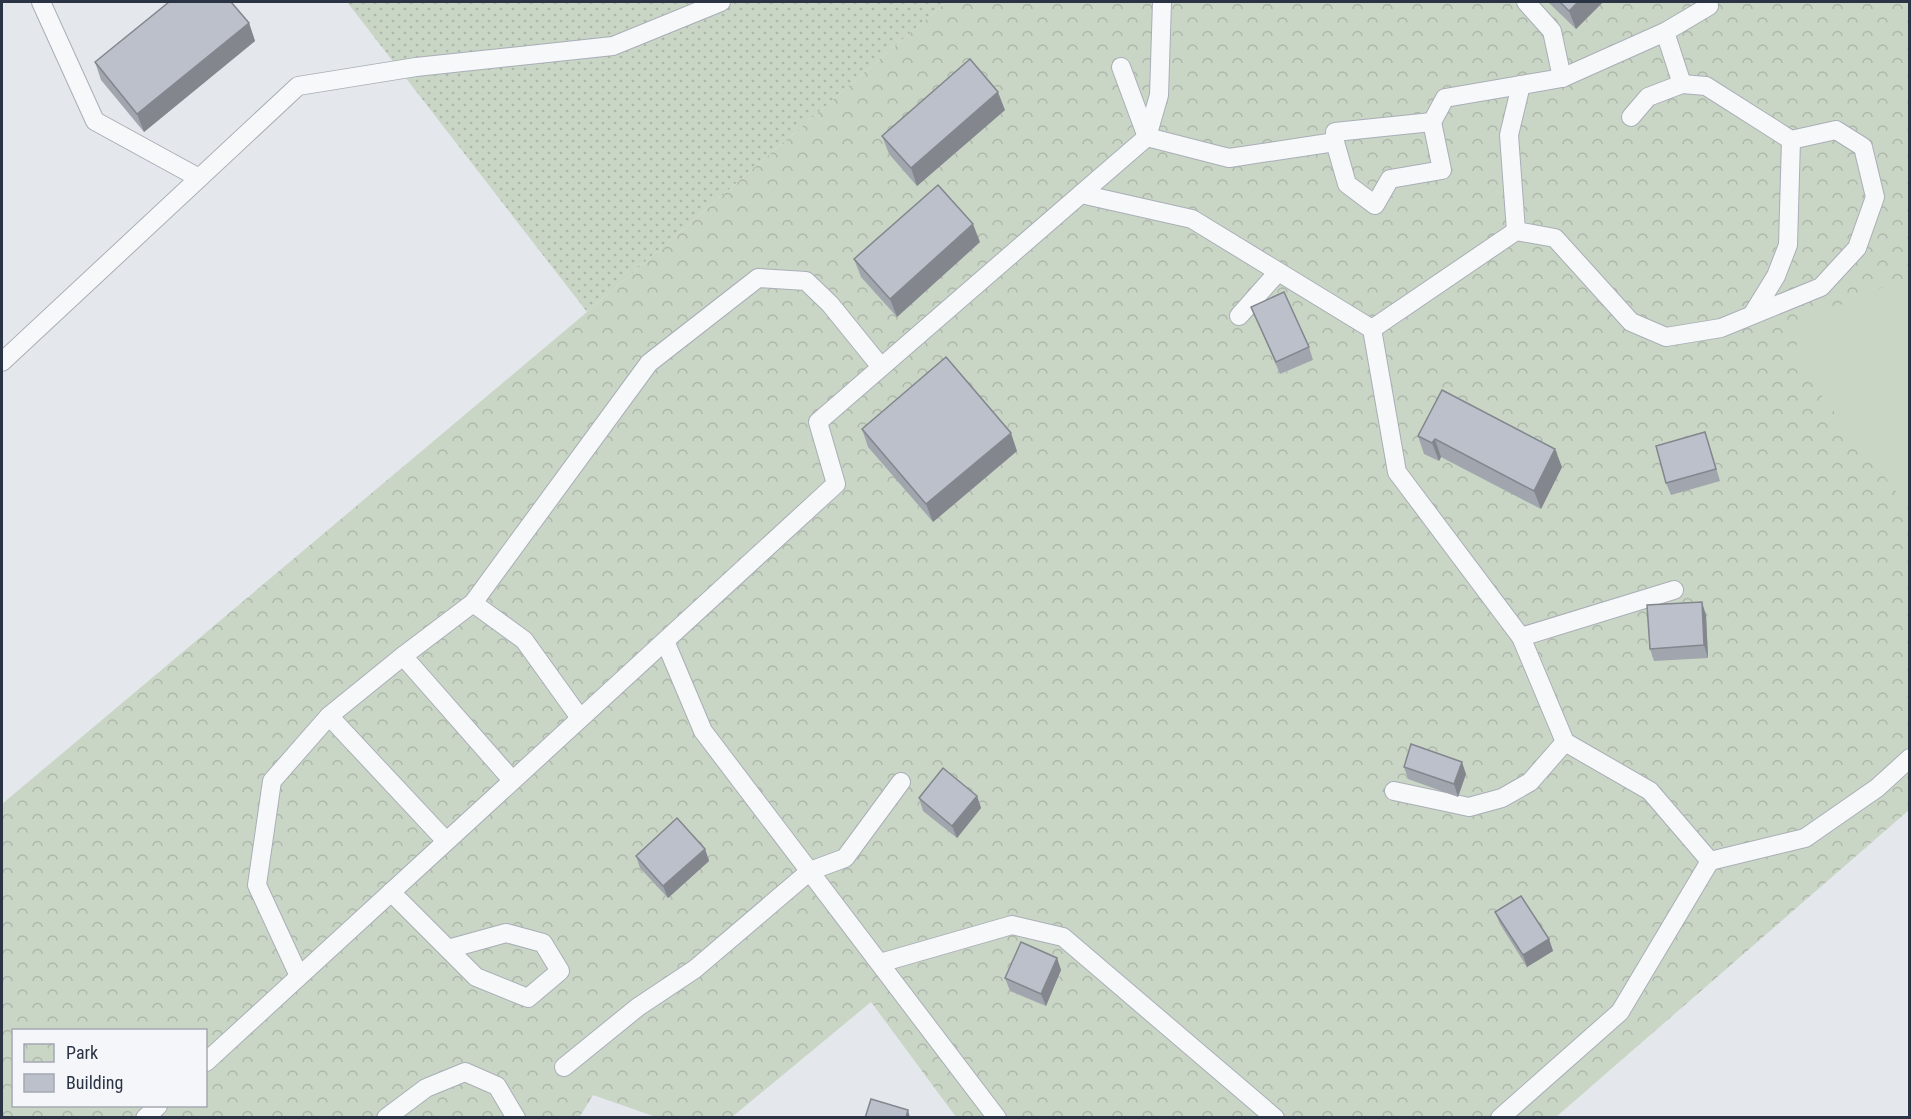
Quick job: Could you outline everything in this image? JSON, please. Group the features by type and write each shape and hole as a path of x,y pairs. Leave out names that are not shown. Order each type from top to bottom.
{"lane":[{"path":"41,2 95,121 199,178"},
{"path":"2,362 298,86 417,67 613,46 721,2"},
{"path":"207,1061 836,484 818,422 1147,137 1159,94 1162,2"},
{"path":"1526,2 1552,31 1562,78"},
{"path":"1432,122 1335,132 1335,141 1347,184 1375,204 1390,179 1442,170 1432,122 1445,98 1562,78 1665,32 1709,6"},
{"path":"1665,32 1682,84"},
{"path":"1121,67 1147,137"},
{"path":"1372,329 1516,231 1555,238 1631,322 1666,337 1721,328 1821,287 1857,248 1875,197 1863,147 1836,130 1791,140 1706,86 1682,84 1648,97 1631,117"},
{"path":"1516,231 1509,135 1521,85"},
{"path":"1147,137 1229,158 1335,141"},
{"path":"1752,315 1776,276 1788,245 1791,140"},
{"path":"1082,194 1192,219 1372,329 1396,472 1521,637 1565,742 1650,791 1710,861"},
{"path":"1239,316 1278,272"},
{"path":"299,976 257,885 272,781 329,716 473,603 649,363 758,278 806,281 830,304 881,367"},
{"path":"1521,637 1674,590"},
{"path":"473,603 524,640 580,718"},
{"path":"665,641 704,731 997,1118"},
{"path":"403,656 513,780"},
{"path":"329,716 446,841"},
{"path":"1394,791 1469,807 1502,798 1530,782 1565,742"},
{"path":"1500,1118 1620,1012 1710,861 1805,838 1877,788 1910,758"},
{"path":"564,1067 638,1007 695,969 810,871 845,858 901,782"},
{"path":"391,892 448,949 476,977 528,998 560,971 543,943 506,933 448,949"},
{"path":"879,963 1012,925 1064,937 1275,1118"},
{"path":"386,1118 426,1088 465,1072 497,1086 516,1118"},
{"path":"145,1118 157,1107"}],"green space":[{"path":"347,2 946,2 587,312"},
{"path":"946,2 1909,2 1909,810 1556,1117 956,1117 871,1002 732,1117 656,1117 593,1095 579,1118 2,1117 2,804 587,312"},
{"path":"1909,276 1909,508 1793,359 1803,321"}],"building":[{"path":"169,2 231,2 249,23 137,114 95,62"},
{"path":"1560,2 1578,2 1569,11"},
{"path":"970,59 998,92 911,168 882,136"},
{"path":"938,185 973,224 890,299 854,259"},
{"path":"1284,292 1309,347 1276,362 1251,307"},
{"path":"946,357 1011,433 926,504 862,429"},
{"path":"1442,390 1555,449 1534,491 1435,439 1432,443 1418,436"},
{"path":"1705,432 1716,469 1666,483 1656,446"},
{"path":"1702,602 1704,645 1650,649 1647,605"},
{"path":"1411,744 1462,762 1454,784 1404,767"},
{"path":"943,768 977,796 952,826 919,798"},
{"path":"677,818 705,849 663,886 636,856"},
{"path":"1521,896 1549,939 1523,955 1495,912"},
{"path":"1021,942 1057,958 1041,994 1005,978"},
{"path":"871,1099 908,1110 906,1118 865,1118"}]}
